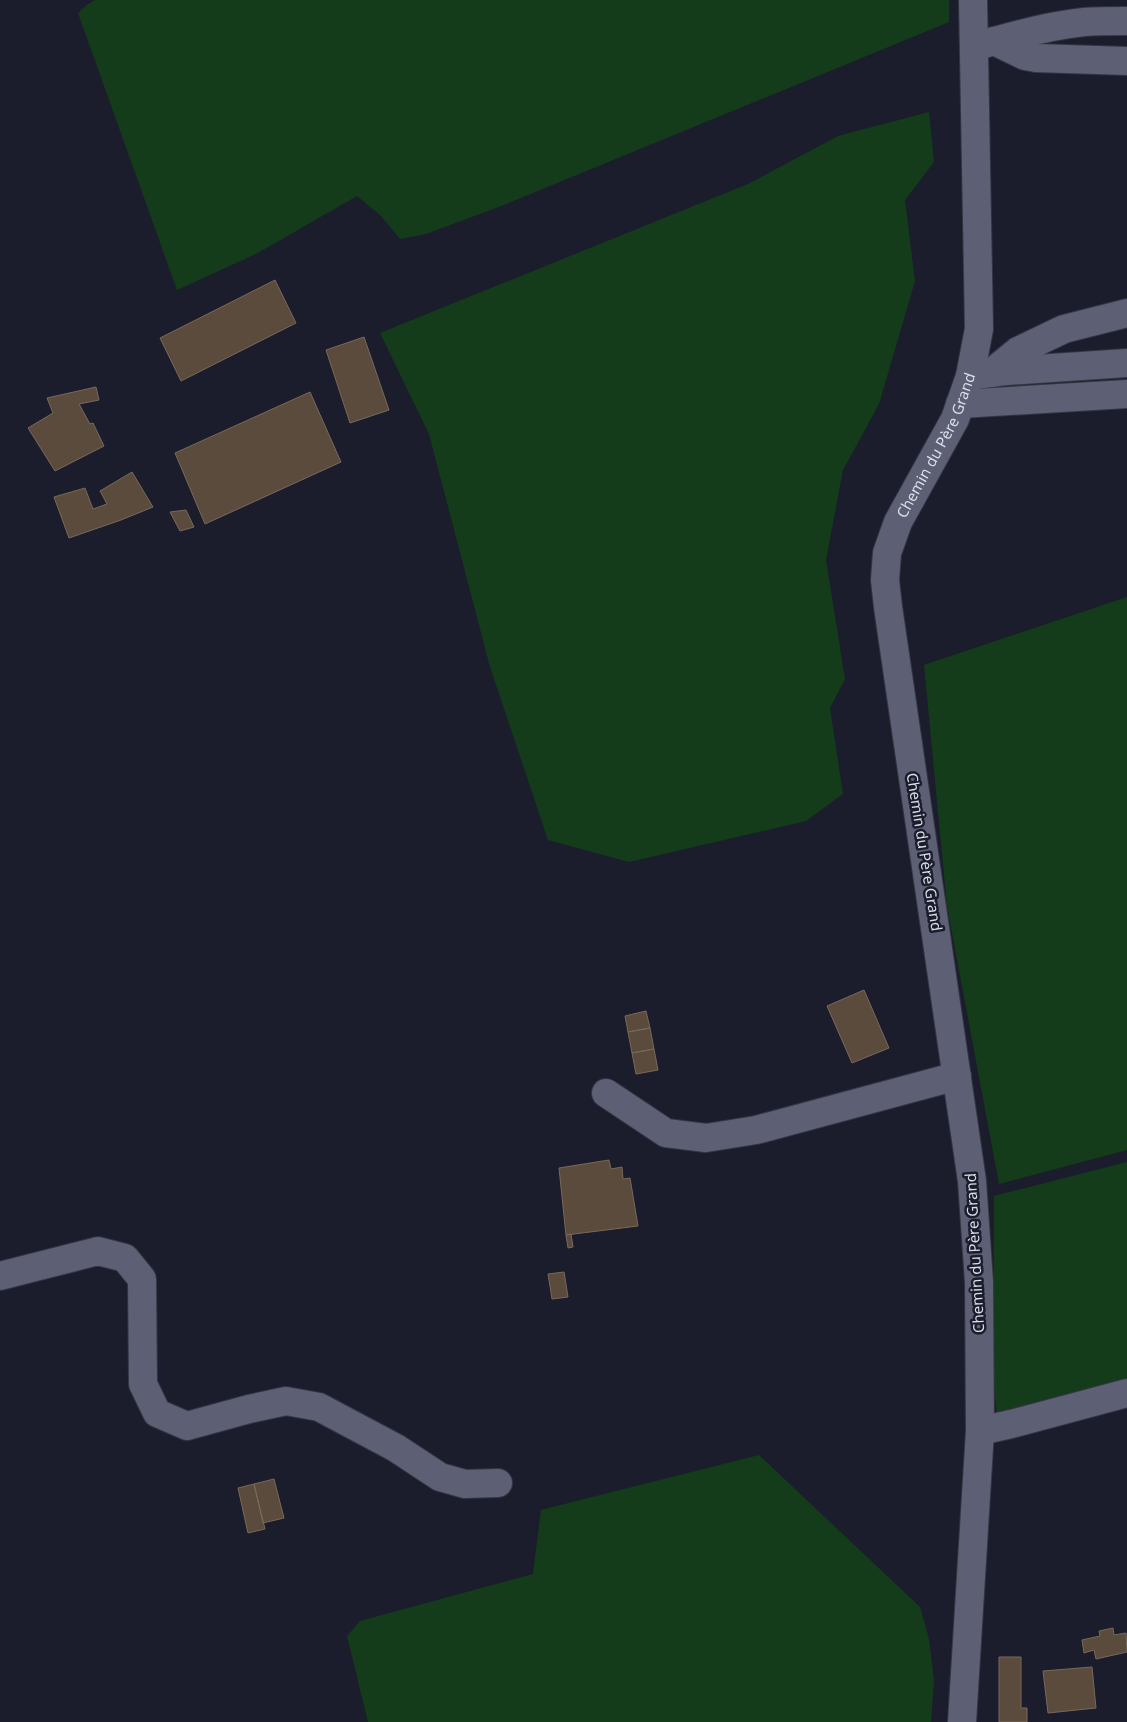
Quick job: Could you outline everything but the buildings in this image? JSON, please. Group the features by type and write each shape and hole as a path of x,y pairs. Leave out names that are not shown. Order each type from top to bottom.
{"street":[{"name":"Chemin du Père Grand","path":"962,1722 980,1431 979,1282 972,1181 898,679 886,580 887,553 898,522 955,419 960,404 980,375 979,329 984,44 973,0"},
{"path":"984,44 1053,27 1084,22 1127,21"},
{"path":"984,44 1036,58 1127,61"},
{"path":"980,375 1018,351 1064,329 1127,313"},
{"path":"980,375 1127,362"},
{"path":"960,404 1127,394"},
{"path":"606,1094 666,1133 706,1138 756,1130 957,1076"},
{"path":"0,1276 98,1251 125,1258 142,1279 143,1384 157,1413 187,1426 286,1401 319,1407 396,1448 440,1477 465,1484 498,1482"},
{"path":"980,1431 1127,1393"}],"green space":[{"path":"95,0 949,0 949,22 504,205 426,234 400,239 380,215 357,196 256,254 177,290 78,13"},
{"path":"929,112 934,162 905,200 915,281 879,404 843,470 826,560 845,679 830,708 843,794 806,821 629,862 548,840 490,667 429,434 380,333 748,184 838,136"},
{"path":"1127,597 1127,1150 999,1184 947,906 924,665"},
{"path":"1127,1162 1127,1379 997,1415 993,1382 994,1196"},
{"path":"759,1455 920,1607 929,1639 934,1681 931,1722 368,1722 347,1636 360,1621 533,1574 541,1510"}]}
